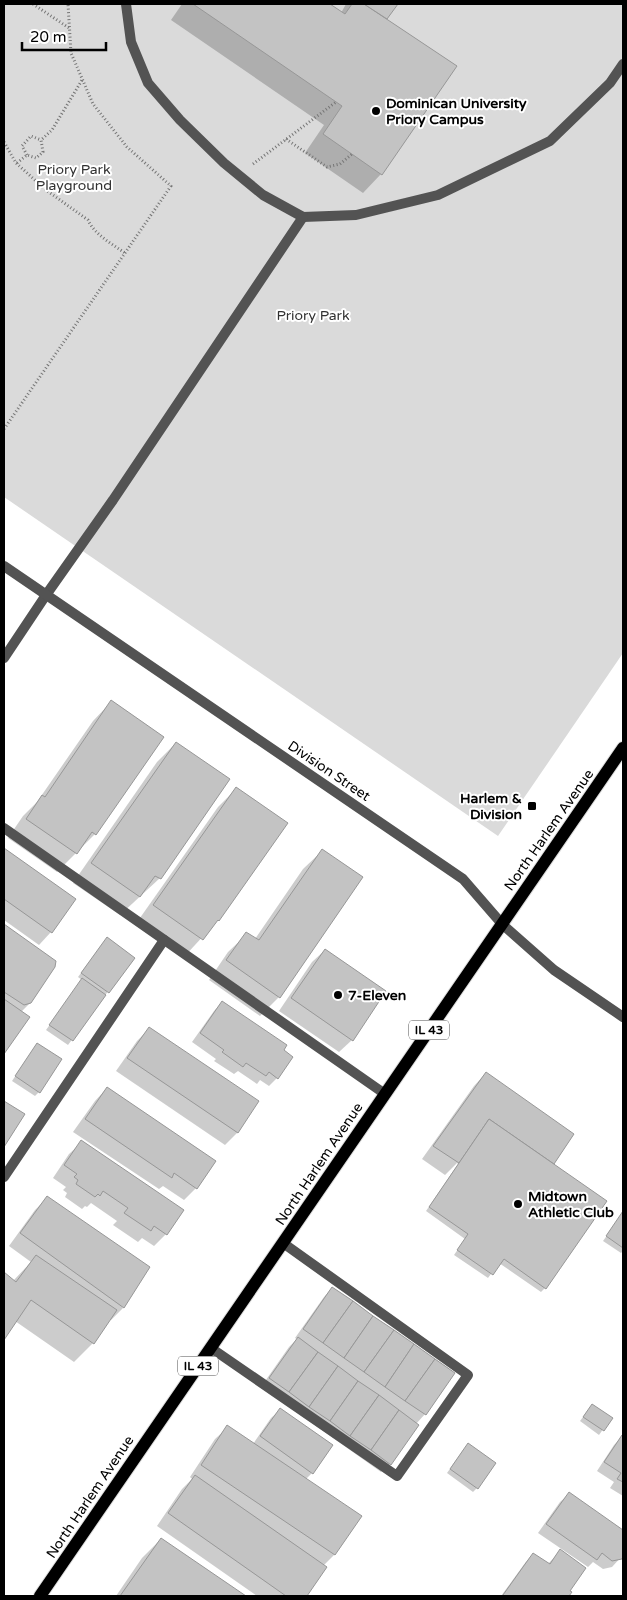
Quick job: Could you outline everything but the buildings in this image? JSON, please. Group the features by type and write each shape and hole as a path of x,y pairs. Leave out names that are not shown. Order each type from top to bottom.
{"main road":[{"name":"North Harlem Avenue","path":"40,1596 623,748"}],"street":[{"path":"126,4 131,42 148,83 180,120 224,163 263,194 303,217 356,215 438,195 550,142 610,83 623,64"},
{"path":"4,658 108,508 303,217"},
{"name":"Division Street","path":"4,566 463,879 502,924 554,970 623,1017"},
{"path":"4,828 386,1094"},
{"path":"4,1177 164,940"},
{"path":"211,1348 397,1476 468,1376 283,1244"}],"path":[{"path":"33,4 70,28"},
{"path":"4,429 171,186 127,146 93,104 71,53 68,4"},
{"path":"41,140 52,130 83,80"},
{"path":"239,175 336,102"},
{"path":"31,136 41,140 43,152 36,158 27,155 22,146 31,136"},
{"path":"286,139 327,167 340,164 352,154"},
{"path":"4,142 16,163 46,190 88,220 101,236 125,253"},
{"path":"16,163 27,155"}],"green space":[{"name":"Priory Park","path":"4,4 623,4 623,653 498,836 4,497"}],"place":[{"name":"Dominican University Priory Campus","path":"376,111"},
{"name":"Harlem & Division","path":"532,806"},
{"name":"7-Eleven","path":"338,995"},
{"name":"Midtown Athletic Club","path":"518,1204"}],"park label":[{"name":"Priory Park Playground","path":"74,177"}]}
